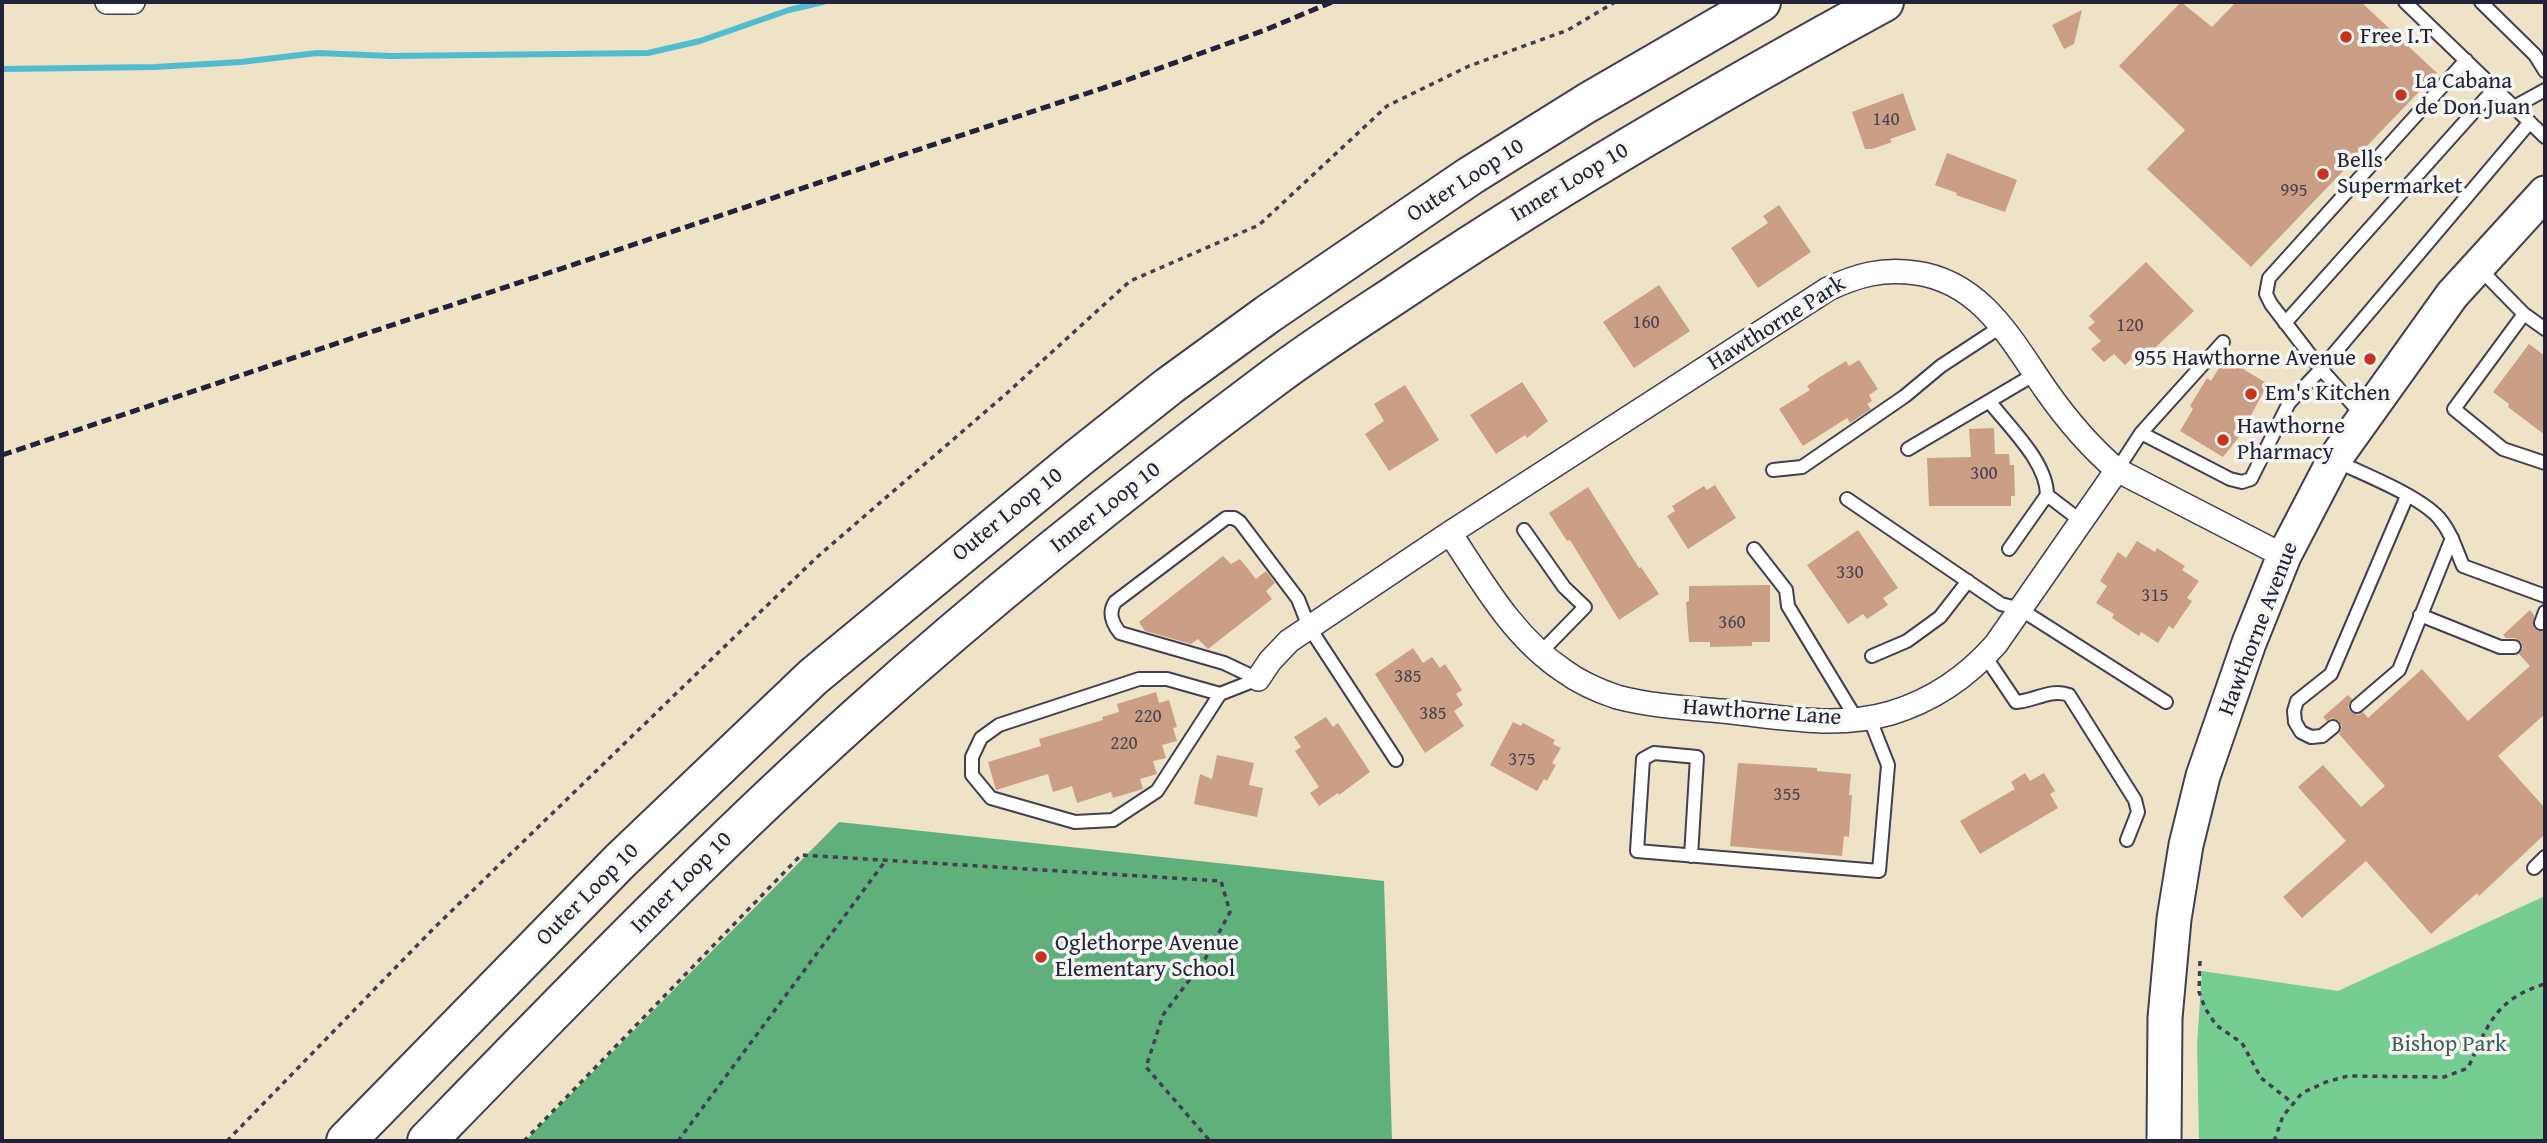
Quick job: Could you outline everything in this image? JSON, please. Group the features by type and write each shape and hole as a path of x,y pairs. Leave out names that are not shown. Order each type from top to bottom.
{"highway":[{"name":"Outer Loop 10","path":"346,1141 620,861 813,677 1077,458 1169,386 1268,314 1469,176 1598,96 1761,2"},
{"name":"Inner Loop 10","path":"427,1141 770,797 949,636 1044,556 1155,469 1276,376 1480,238 1714,96 1884,2"}],"main road":[{"name":"Hawthorne Avenue","path":"2164,1141 2165,1018 2174,919 2186,845 2203,776 2249,643 2284,556 2334,460 2452,295 2545,193"}],"street":[{"path":"107,2 133,2"},
{"name":"Hawthorne Park","path":"1258,679 1289,640 1450,533 1828,289 1853,277 1878,271 1927,274 1952,283 1973,295 2001,326 2094,450 2118,470 2284,556"},
{"name":"Hawthorne Lane","path":"1450,533 1497,604 1540,653 1566,673 1590,686 1628,699 1654,704 1827,722 1863,719 1923,701 1947,689 1974,669 2118,470"}],"lane":[{"path":"2405,2 2545,137"},
{"path":"2481,2 2535,55 2545,71"},
{"path":"2363,416 2285,323 2266,294 2269,278 2466,60"},
{"path":"2285,323 2495,88"},
{"path":"2514,107 2545,90"},
{"path":"2141,433 2230,479 2242,482 2250,479 2289,403 2321,369 2530,122"},
{"path":"2478,267 2524,314 2545,329"},
{"path":"2524,314 2454,409 2503,449 2545,463"},
{"path":"1773,470 1801,467 1905,397 1941,366 2001,326"},
{"path":"2118,470 2141,433 2223,342"},
{"path":"1908,449 2035,374"},
{"path":"1989,401 2043,470 2047,495 2081,521"},
{"path":"2334,460 2425,505 2439,518 2452,538 2463,566 2545,596"},
{"path":"2009,549 2047,495"},
{"path":"2333,727 2322,736 2311,737 2301,732 2295,722 2297,701 2331,674 2407,496"},
{"path":"1847,499 2001,604 2020,609 2166,702"},
{"path":"1258,679 1224,663 1120,633 1114,625 1110,609 1115,602 1226,518 1234,518 1240,522 1298,599 1309,627 1396,761"},
{"path":"1524,530 1564,587 1585,607 1540,653"},
{"path":"2357,706 2399,670 2452,538"},
{"path":"1691,856 1697,757 1654,753 1643,760 1637,851 1691,856 1879,872 1888,765 1863,719 1788,606 1786,590 1754,549"},
{"path":"1872,656 1907,641 1940,617 1968,581"},
{"path":"2420,615 2500,647 2514,647"},
{"path":"1985,656 2016,702 2041,698 2054,692 2069,695 2135,800 2138,812 2127,840"},
{"path":"1220,694 1167,679 1139,679 999,724 981,738 972,757 972,775 991,798 1075,822 1112,820 1157,791 1220,694 1258,679"},
{"path":"2534,868 2545,857"}],"path":[{"path":"227,1141 434,928 816,558 1007,393 1130,281 1259,226 1387,106 1469,66 1567,30 1615,2"},
{"path":"524,1141 801,855 1221,881 1230,912 1205,960 1163,1015 1146,1067 1210,1141"},
{"path":"678,1141 886,860"},
{"path":"2200,961 2199,992 2216,1025 2242,1043 2261,1078 2294,1104"},
{"path":"2274,1141 2283,1116 2302,1093 2326,1082 2348,1076 2444,1077 2468,1068 2488,1023 2501,1008 2520,993 2545,984"}],"green space":[{"name":"Oglethorpe Avenue Elementary School","path":"839,822 1384,881 1392,1141 525,1141"},
{"name":"Bishop Park","path":"2545,896 2545,1141 2199,1141 2197,1045 2202,971 2338,991"}],"building":[{"path":"2181,2 2212,27 2236,2 2361,2 2437,73 2251,267 2147,169 2185,130 2119,66"},
{"path":"2082,10 2074,44 2064,49 2052,25"},
{"path":"1903,93 1916,130 1890,139 1892,142 1865,149 1852,112"},
{"path":"1947,153 2017,180 2005,212 1935,185"},
{"path":"1779,205 1811,252 1758,288 1731,248 1768,223 1763,216"},
{"path":"2146,262 2194,311 2137,365 2131,359 2125,365 2114,354 2104,362 2091,349 2101,341 2088,328 2095,322 2089,316"},
{"path":"1659,285 1690,331 1634,368 1603,322"},
{"path":"2529,344 2545,356 2545,435 2493,392"},
{"path":"2225,358 2268,384 2239,437 2223,457 2180,431 2193,409 2190,406 2207,378 2211,381"},
{"path":"1859,360 1878,389 1869,395 1872,401 1867,404 1871,409 1850,423 1847,418 1803,446 1779,409 1810,390 1807,386 1846,361 1849,366"},
{"path":"1522,382 1548,421 1527,438 1525,435 1496,454 1470,415"},
{"path":"1405,385 1439,440 1389,471 1365,434 1384,421 1374,404"},
{"path":"1994,428 1995,454 2009,454 2010,465 2014,465 2015,496 2011,496 2011,506 1929,506 1927,458 1971,457 1969,429"},
{"path":"1715,485 1736,518 1688,549 1667,516 1675,511 1672,506 1704,486 1707,490"},
{"path":"1588,487 1639,568 1641,567 1659,594 1619,620 1570,540 1567,541 1549,513"},
{"path":"1858,530 1898,588 1883,598 1888,605 1867,619 1863,614 1848,624 1807,565"},
{"path":"2137,541 2155,552 2157,548 2185,566 2182,570 2199,581 2187,598 2192,601 2173,629 2169,626 2158,643 2141,632 2139,636 2112,618 2114,614 2096,603 2107,586 2100,581 2118,552 2126,558"},
{"path":"1223,556 1231,564 1240,559 1256,579 1266,571 1275,583 1266,591 1272,599 1208,649 1198,639 1191,644 1145,631 1139,622"},
{"path":"1770,585 1770,642 1752,642 1752,646 1710,647 1710,642 1689,642 1686,602 1689,601 1689,586"},
{"path":"2530,610 2534,615 2534,628 2545,630 2545,714 2498,756 2545,808 2545,834 2479,896 2477,893 2431,934 2366,861 2302,918 2283,897 2346,841 2298,787 2323,765 2361,807 2385,786 2339,734 2342,726 2339,721 2332,718 2327,721 2323,717 2348,695 2352,699 2348,707 2351,712 2358,715 2363,712 2368,718 2422,669 2468,721 2530,666 2519,654 2523,648 2521,642 2503,635"},
{"path":"1413,648 1423,663 1432,657 1440,668 1445,664 1462,690 1456,694 1463,705 1454,711 1464,726 1425,753 1375,674"},
{"path":"1156,692 1159,703 1169,700 1177,727 1173,728 1177,741 1162,745 1166,758 1153,761 1157,774 1140,779 1143,789 1113,798 1111,792 1077,803 1072,786 1053,792 1048,774 996,790 988,762 1041,746 1039,739 1103,720 1102,717 1119,712 1117,704"},
{"path":"1326,717 1333,727 1338,723 1370,772 1319,806 1310,793 1319,787 1295,751 1301,747 1294,737"},
{"path":"1513,722 1521,726 1523,723 1555,740 1553,744 1561,748 1552,763 1556,765 1547,781 1544,779 1537,791 1490,765"},
{"path":"1217,755 1254,763 1249,785 1263,788 1257,817 1194,804 1200,774 1212,779"},
{"path":"1738,763 1817,768 1817,771 1851,774 1849,837 1844,836 1842,856 1730,846"},
{"path":"2025,773 2030,781 2044,773 2055,791 2050,794 2058,808 1980,854 1960,821 2015,789 2011,782"}],"waterway":[{"path":"2,69 155,67 241,62 317,53 391,56 648,53 700,41 789,10 823,2"}],"railway":[{"path":"2,455 1127,80 1265,30 1332,2"}],"place":[{"name":"Free I.T","path":"2346,37"},
{"name":"La Cabana de Don Juan","path":"2401,95"},
{"name":"Bells Supermarket","path":"2323,174"},
{"name":"955 Hawthorne Avenue","path":"2370,359"},
{"name":"Em's Kitchen","path":"2251,394"},
{"name":"Hawthorne Pharmacy","path":"2223,440"},
{"name":"Oglethorpe Avenue Elementary School","path":"1041,957"}]}
